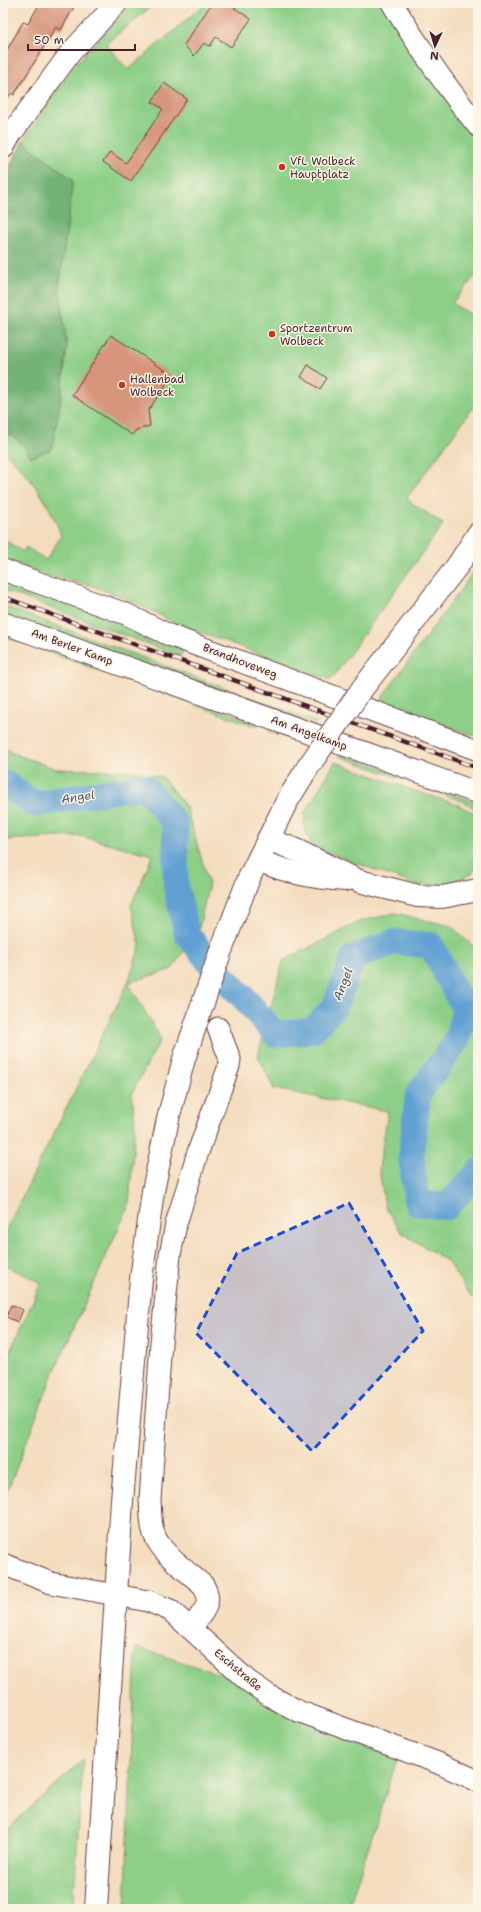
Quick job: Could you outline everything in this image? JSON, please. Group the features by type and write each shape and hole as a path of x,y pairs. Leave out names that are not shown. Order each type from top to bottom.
{"main road":[{"path":"96,1909 115,1596 140,1279 153,1191 168,1119 190,1039 241,897 286,803 308,767 362,689 458,565 478,534"},
{"path":"268,839 298,851 359,881"},
{"path":"258,860 284,871 323,878 359,881 426,897 450,897 475,887"}],"street":[{"path":"3,148 11,134 71,52 117,3"},
{"path":"392,3 418,46 478,126"},
{"name":"Brandhoveweg","path":"3,570 126,614 169,635 478,750"},
{"name":"Am Berler Kamp","path":"3,623 140,672"},
{"name":"Am Angelkamp","path":"140,672 478,793"},
{"path":"191,1628 205,1609 209,1597 203,1585 162,1548 155,1534 151,1520 150,1500 161,1343 170,1255 176,1224 197,1155 229,1066 230,1059 228,1051 223,1044 218,1028"},
{"name":"Eschstraße","path":"3,1564 51,1583 148,1601 170,1610 248,1681 287,1705 345,1729 438,1763 478,1781"}],"highlighted area":[{"path":"349,1203 423,1331 312,1451 196,1333 237,1253"}],"green space":[{"name":"Sportzentrum Wolbeck","path":"132,3 155,3 106,44 128,70 206,3 392,3 478,126 478,273 452,303 478,320 478,401 406,499 443,524 331,680 173,622 128,599 90,585 49,576 3,559 3,539 23,552 26,547 46,560 61,536 52,513 38,490 21,468 3,451 3,430 22,443 31,457 52,449 61,397 67,347 59,288 73,180 23,141 74,66"},
{"path":"23,141 73,180 59,288 67,347 61,397 52,449 31,457 22,443 3,430 3,180"},
{"path":"478,565 478,737 379,702"},
{"path":"3,577 82,604 184,649 180,656 3,590"},
{"path":"3,606 317,722 315,725 3,614"},
{"path":"3,632 256,722 257,727 3,636"},
{"path":"273,728 305,740 303,744 268,731"},
{"path":"3,746 12,753 56,769 132,771 162,777 186,807 209,884 199,928 172,969 128,983 140,946 131,905 153,855 80,836 3,840"},
{"path":"341,753 465,798 478,804 478,810 464,802 339,756"},
{"path":"335,762 424,794 454,803 478,815 478,866 472,873 448,885 416,885 313,847 304,828 305,813"},
{"path":"395,913 451,926 478,951 478,1299 471,1297 447,1261 401,1232 385,1206 379,1169 388,1111 274,1089 258,1056 283,961 361,921"},
{"path":"128,983 161,1039 132,1093 135,1126 129,1205 54,1372 3,1502 3,1367 41,1283 3,1264 3,1236"},
{"path":"136,1647 231,1678 399,1754 348,1909 125,1909"},
{"path":"83,1760 73,1909 3,1909 3,1835 6,1830"}],"building":[{"path":"40,3 76,3 61,30 56,27 14,95 11,93 3,106 3,57 23,22 28,24"},
{"path":"212,3 227,3 251,19 231,47 216,37 210,46 204,43 194,56 184,45"},
{"path":"164,83 187,99 131,181 103,162 110,152 126,163 163,109 152,102"},
{"name":"Hallenbad Wolbeck","path":"111,335 172,375 148,411 150,426 136,430 132,435 72,395"},
{"path":"308,365 327,378 320,389 301,377"},
{"path":"11,1305 23,1310 18,1322 6,1317"}],"waterway":[{"name":"Angel","path":"3,782 34,804 144,786 175,823 176,887 187,934 214,968 244,998 276,1035 313,1030 335,1006 353,958 394,942 431,945 465,1010 456,1042 418,1094 411,1157 417,1203 447,1207 478,1172"}],"railway":[{"path":"3,597 478,768"}],"place":[{"name":"VfL Wolbeck Hauptplatz","path":"282,167"},
{"name":"Sportzentrum Wolbeck","path":"272,334"},
{"name":"Hallenbad Wolbeck","path":"122,385"}]}
